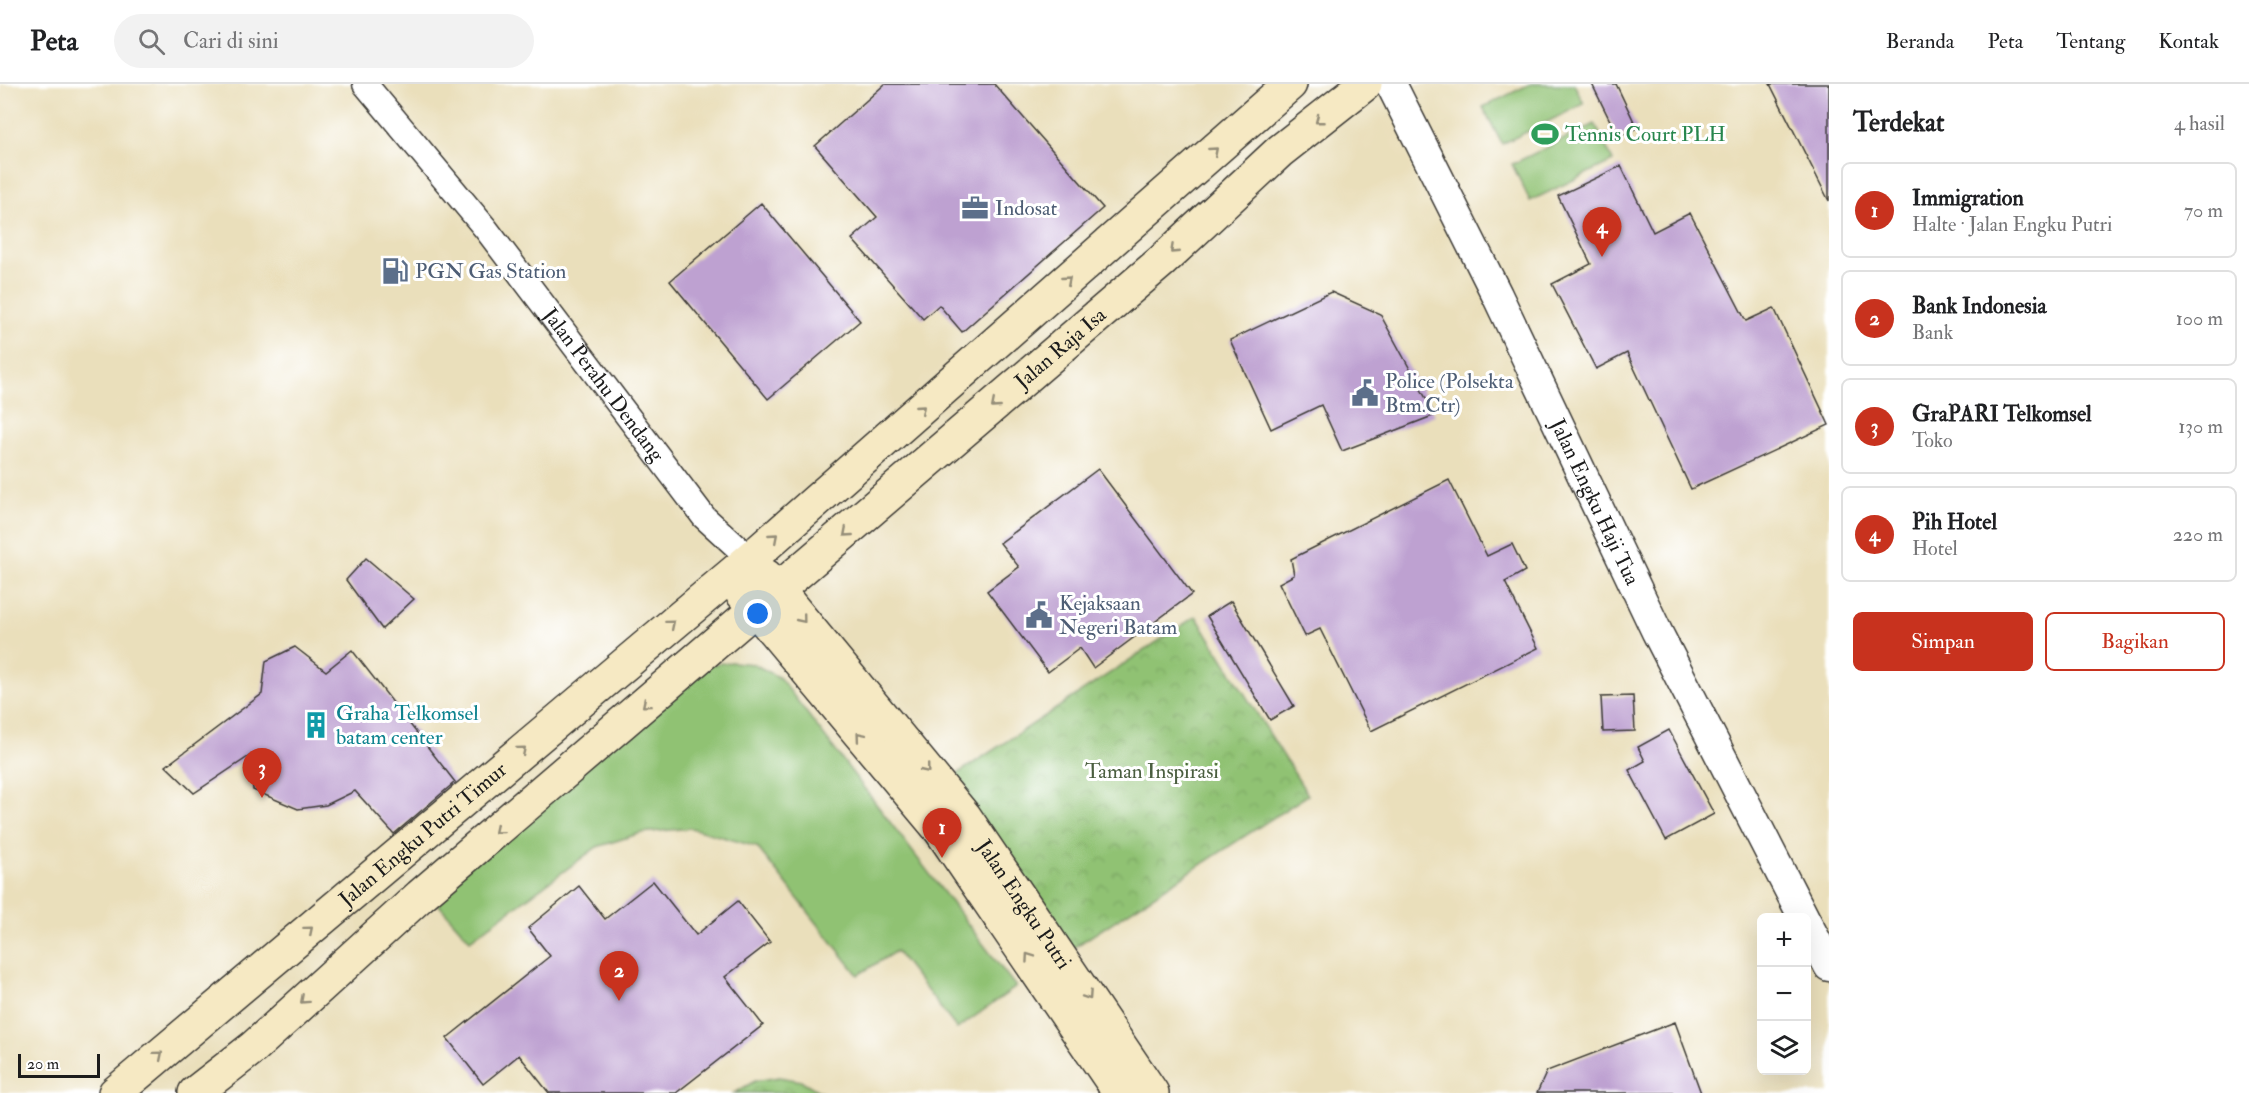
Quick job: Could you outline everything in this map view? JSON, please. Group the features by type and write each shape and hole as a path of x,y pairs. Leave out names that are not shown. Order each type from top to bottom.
{"main road":[{"path":"740,567 1290,84"},
{"name":"Jalan Raja Isa","path":"767,601 1162,261 1280,152 1365,84"},
{"name":"Jalan Engku Putri","path":"740,567 941,831 1120,1093"},
{"name":"Jalan Engku Putri Timur","path":"115,1093 740,567"},
{"path":"195,1093 254,1047 272,1028 420,896 767,601"},
{"name":"Jalan Engku Putri","path":"767,601 965,817 1152,1093"}],"street":[{"name":"Jalan Perahu Dendang","path":"365,84 486,229 705,517 740,567"},
{"name":"Jalan Engku Haji Tua","path":"1391,84 1497,295 1657,632 1801,913"},
{"path":"1811,932 1829,966"}],"green space":[{"path":"1530,84 1574,84 1584,104 1502,144 1483,107"},
{"path":"1595,124 1613,161 1530,201 1512,164"},
{"name":"Taman Inspirasi","path":"1196,616 1308,795 1067,952 948,780"},
{"path":"732,662 754,664 780,678 1016,987 957,1029 896,951 858,975 757,847 691,828 641,833 597,847 470,940 431,896 706,665"},
{"path":"779,1077 802,1081 822,1093 734,1093 755,1081"}],"building":[{"path":"885,84 994,84 1103,208 962,332 939,305 923,319 852,239 877,217 815,146"},
{"path":"1592,84 1616,84 1637,128 1618,137"},
{"path":"1770,84 1829,84 1829,201"},
{"path":"1621,166 1653,232 1690,213 1746,321 1774,308 1829,425 1691,489 1627,353 1596,369 1552,284 1591,264 1558,196"},
{"path":"761,203 860,321 768,399 670,281"},
{"path":"1331,292 1380,314 1435,415 1342,451 1321,405 1271,429 1230,340"},
{"path":"1098,469 1192,594 1093,668 1080,648 1048,672 987,591 1019,567 1000,543"},
{"path":"1449,480 1487,556 1512,544 1525,571 1505,582 1538,648 1371,731 1320,629 1305,636 1279,583 1294,575 1291,559"},
{"path":"366,558 414,599 382,629 346,580"},
{"path":"1231,601 1294,706 1270,720 1207,616"},
{"name":"Graha Telkomsel batam center","path":"295,647 326,671 352,650 455,782 394,834 355,791 326,805 298,809 253,790 251,755 194,793 166,766 262,694 266,661"},
{"path":"1633,696 1635,731 1603,732 1601,697"},
{"path":"1669,730 1714,814 1666,840 1629,770 1645,761 1638,747"},
{"path":"653,881 696,935 738,901 770,942 725,977 763,1025 676,1093 549,1093 519,1055 483,1084 447,1038 550,956 528,928 579,886 605,919"},
{"path":"1675,1022 1701,1093 1537,1093 1547,1071"}],"place":[{"name":"Tennis Court PLH","path":"1545,134"},
{"name":"Indosat","path":"975,208"},
{"name":"Pih Hotel","path":"1602,257"},
{"name":"PGN Gas Station","path":"395,271"},
{"name":"Police (Polsekta Btm.Ctr)","path":"1365,393"},
{"name":"Kejaksaan Negeri Batam","path":"1039,615"},
{"name":"Graha Telkomsel batam center","path":"316,725"},
{"name":"GraPARI Telkomsel","path":"262,798"},
{"name":"Immigration","path":"942,858"},
{"name":"Bank Indonesia","path":"619,1001"}]}
